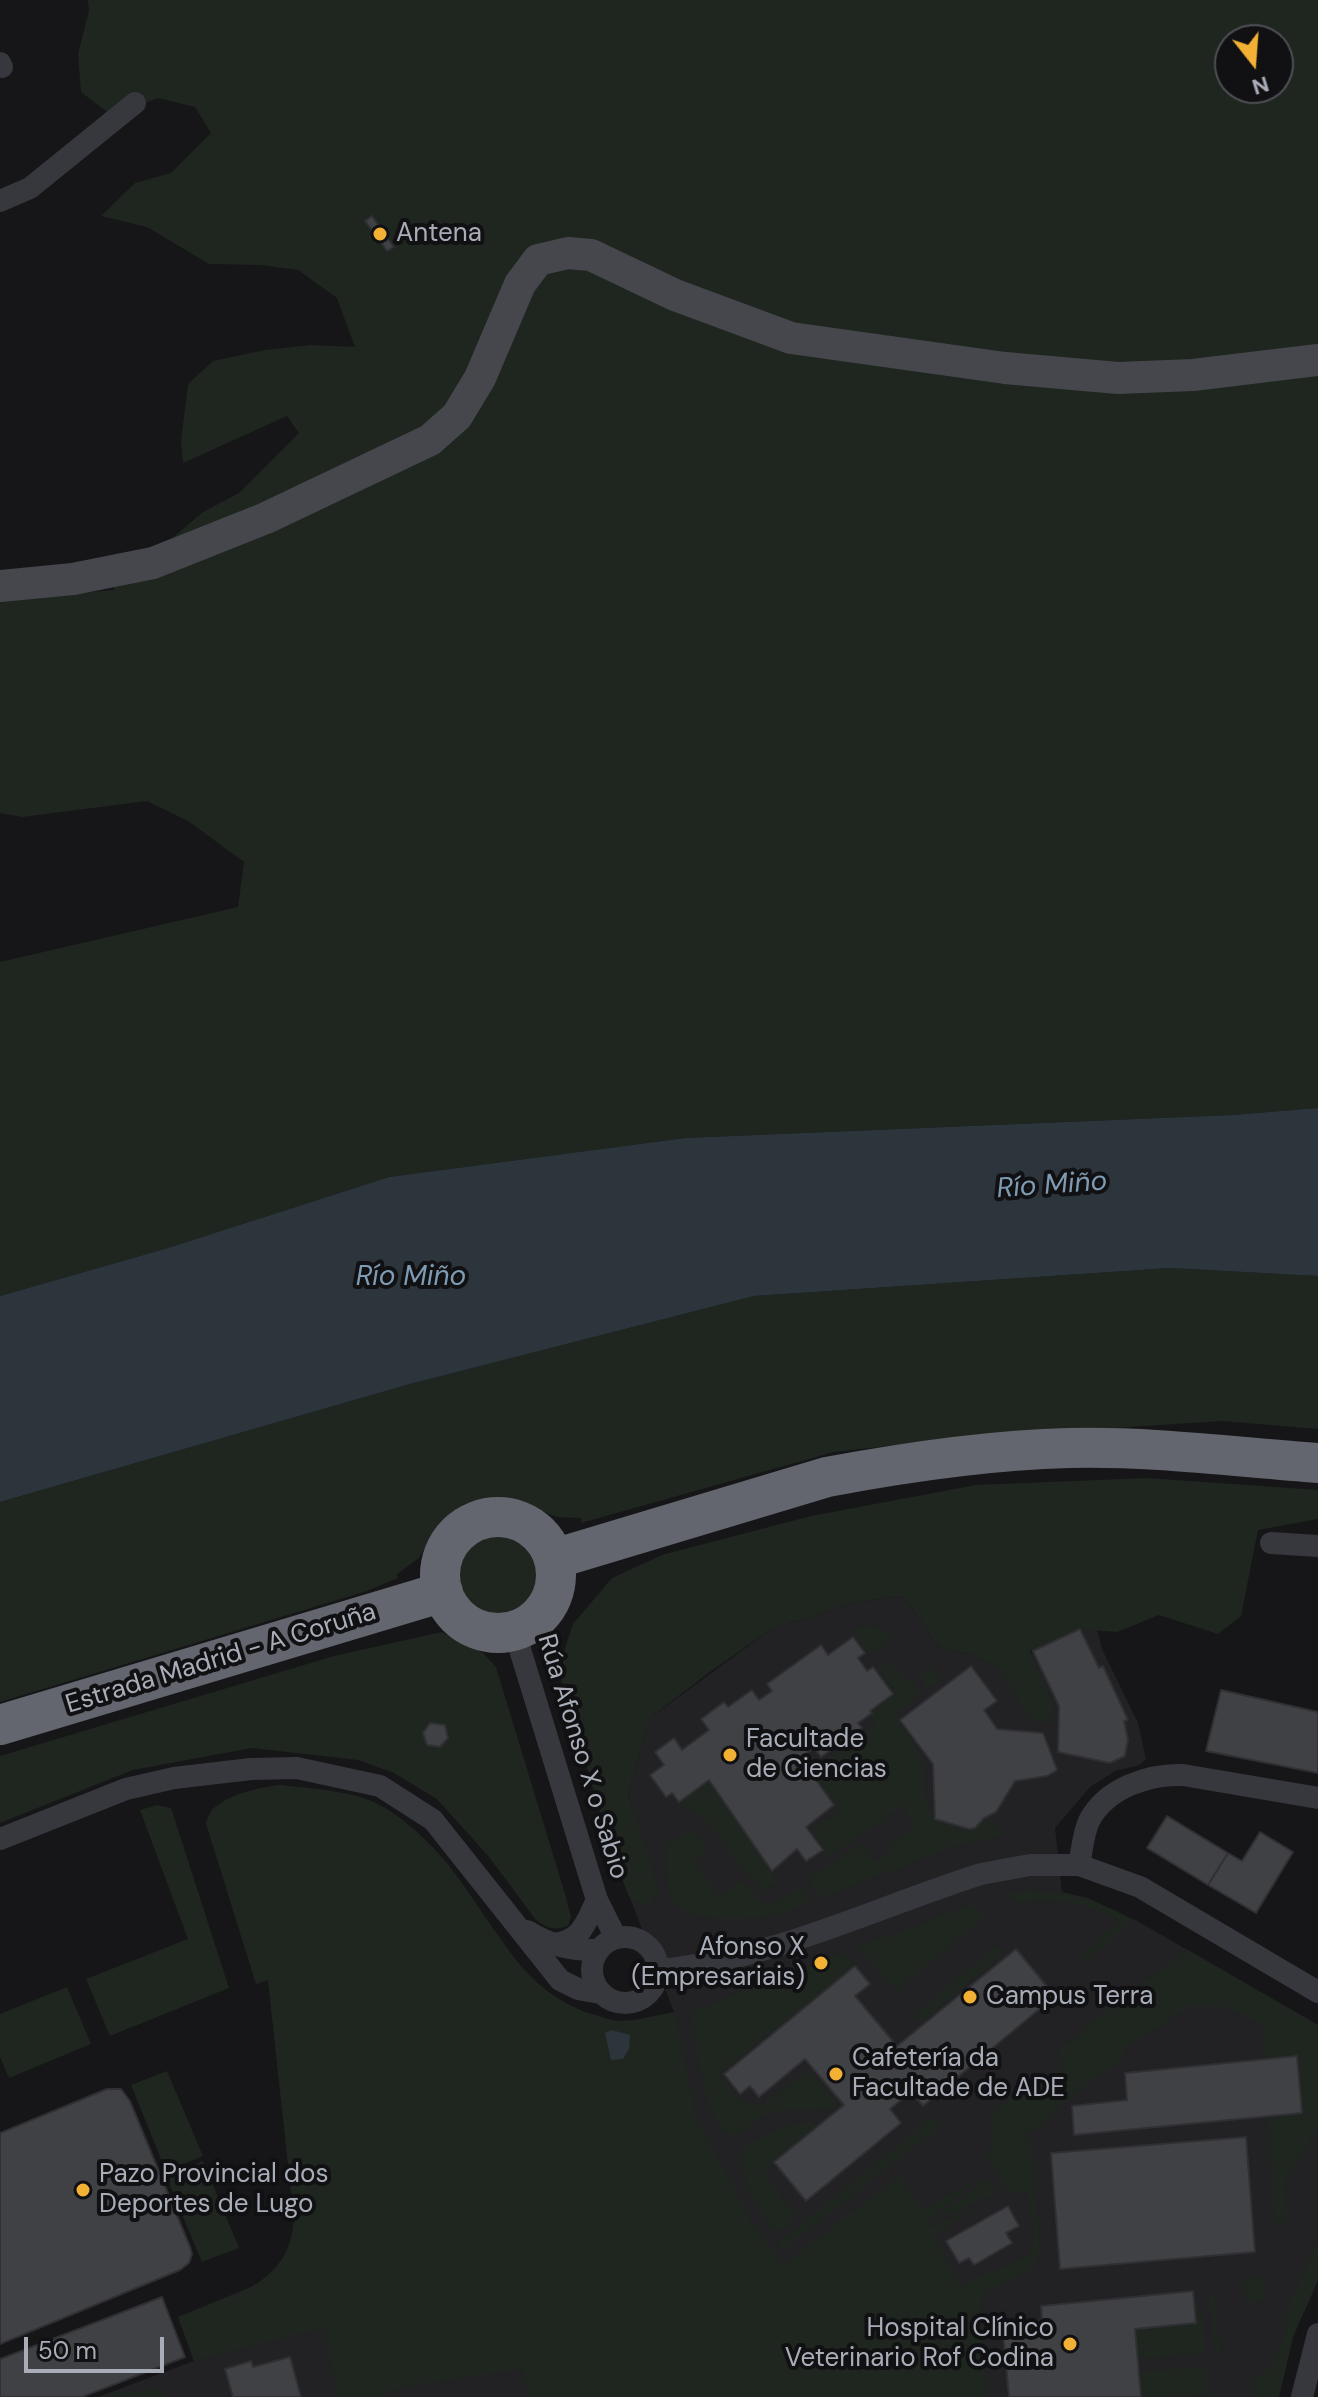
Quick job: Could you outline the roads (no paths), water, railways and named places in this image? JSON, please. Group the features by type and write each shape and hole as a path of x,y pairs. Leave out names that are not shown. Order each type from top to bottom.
{"highway":[{"path":"554,1559 827,1477 996,1452 1070,1448 1131,1450 1318,1463"},
{"path":"507,1518 522,1522 537,1531 554,1559 555,1589 549,1603 536,1619 514,1630 500,1633 471,1626 449,1606 443,1592 440,1576 446,1552 460,1531 474,1522 507,1518"},
{"name":"Estrada Madrid - A Coruña","path":"0,1725 443,1592"}],"street":[{"path":"0,201 30,188 135,103"},
{"path":"0,586 73,579 153,563 266,518 430,440 457,416 480,378 520,284 538,260 568,253 591,255 675,295 791,338 1005,368 1118,378 1193,375 1318,360"},
{"path":"1271,1543 1318,1546"},
{"name":"Rúa Afonso X o Sabio","path":"514,1630 597,1900 606,1944 591,1965 592,1980 600,1993"},
{"path":"0,1839 138,1786 174,1778 251,1769 297,1768 380,1786 433,1820 560,1980 620,2003 642,1999 651,1991 658,1970 657,1959 643,1941 625,1936 577,1950 550,1945 516,1924"},
{"path":"1079,1865 1090,1819 1103,1803 1122,1789 1162,1774 1318,1798"},
{"path":"658,1970 695,1967 758,1953 985,1872 1030,1865 1079,1865 1140,1887 1318,1992"},
{"name":"Rúa Afonso X o Sabio","path":"550,1945 566,1943 577,1937 597,1900"},
{"path":"1302,2397 1318,2334"}],"water":[{"name":"Río Miño","path":"1318,1108 1318,1276 1170,1268 754,1296 410,1384 0,1502 0,1296 168,1248 389,1177 685,1138 1232,1115"},
{"path":"612,2030 630,2035 629,2049 623,2059 611,2060 605,2033"}],"place":[{"name":"Antena","path":"380,234"},
{"name":"Facultade de Ciencias","path":"730,1755"},
{"name":"Afonso X (Empresariais)","path":"821,1963"},
{"name":"Campus Terra","path":"970,1997"},
{"name":"Cafetería da Facultade de ADE","path":"836,2074"},
{"name":"Pazo Provincial dos Deportes de Lugo","path":"83,2190"},
{"name":"Hospital Clínico Veterinario Rof Codina","path":"1070,2344"}]}
